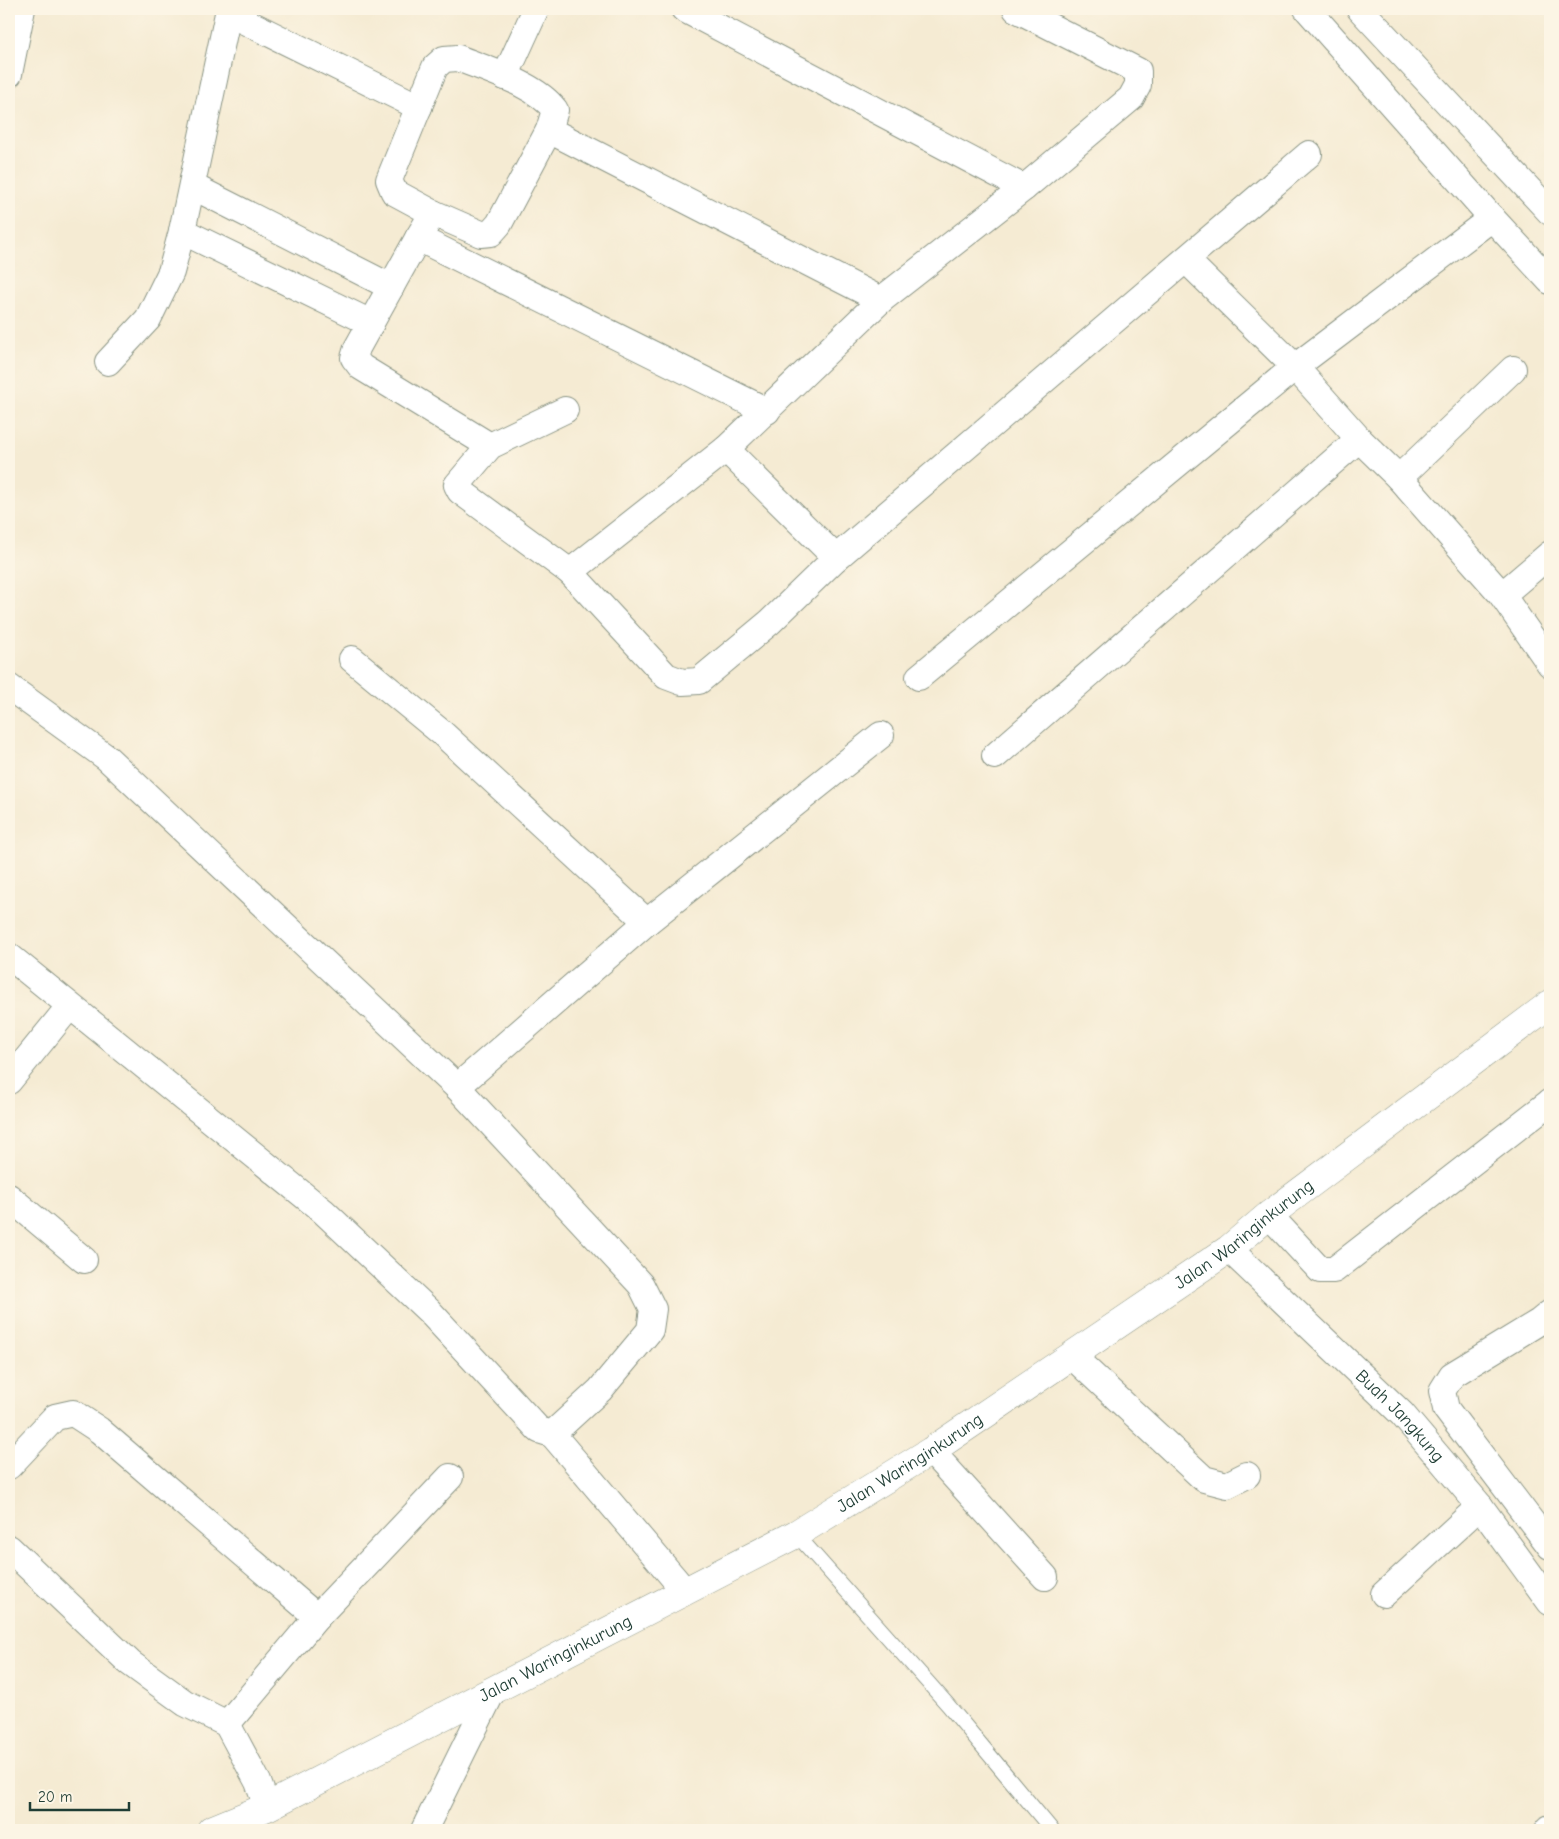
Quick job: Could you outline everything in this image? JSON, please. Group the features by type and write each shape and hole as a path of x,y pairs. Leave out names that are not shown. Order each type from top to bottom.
{"street":[{"path":"9,74 22,9"},
{"path":"505,77 536,9"},
{"path":"684,9 1024,188"},
{"path":"570,572 726,448 881,300 1024,188 1131,98 1138,85 1138,71 1016,9"},
{"path":"1306,9 1550,281"},
{"path":"108,362 148,319 171,272 192,186 229,11 419,107"},
{"path":"1369,12 1550,212"},
{"path":"444,58 458,58 505,77 550,103 555,110 549,130 499,224 491,233 481,234 433,213 394,192 389,180 419,107 435,67 444,58"},
{"path":"549,130 881,300"},
{"path":"565,410 490,446 459,480 457,485 460,491 570,572 666,676 682,682 699,681 770,622 836,558 1187,261 1309,154"},
{"path":"192,186 391,287"},
{"path":"433,213 354,358 361,367 490,446"},
{"path":"919,677 1295,367 1492,218"},
{"path":"182,231 371,324"},
{"path":"418,238 767,410"},
{"path":"1187,261 1295,367 1359,439 1399,478 1502,595 1550,664"},
{"path":"1399,478 1513,369"},
{"path":"995,756 1359,439"},
{"path":"726,448 836,558"},
{"path":"1502,595 1550,554"},
{"path":"352,659 442,733 647,922"},
{"path":"9,687 107,758 457,1087 641,1284 653,1309 650,1330 600,1390 552,1434"},
{"path":"457,1087 647,922 881,735"},
{"path":"9,956 69,1007 323,1211 429,1311 538,1430 552,1434 684,1590"},
{"name":"Jalan Waringinkurung","path":"211,1830 267,1807 492,1692 684,1590 796,1534 931,1450 1229,1249 1269,1214 1550,1004"},
{"path":"9,1081 69,1007"},
{"path":"1269,1214 1320,1270 1334,1270 1550,1102"},
{"path":"9,1197 84,1260"},
{"name":"Buah Jangkung","path":"1229,1249 1402,1414 1480,1506 1550,1602"},
{"path":"1546,1324 1452,1375 1442,1391 1446,1409 1550,1546"},
{"path":"1072,1356 1204,1479 1227,1485 1247,1475"},
{"path":"9,1466 55,1417 73,1413 99,1430 317,1617"},
{"path":"931,1450 1045,1577"},
{"path":"227,1724 317,1617 450,1477"},
{"path":"1384,1594 1480,1506"},
{"path":"9,1548 130,1663 184,1703 227,1724 258,1782 267,1807"},
{"path":"424,1830 492,1692"}],"lane":[{"path":"796,1534 948,1704 1052,1830"}]}
